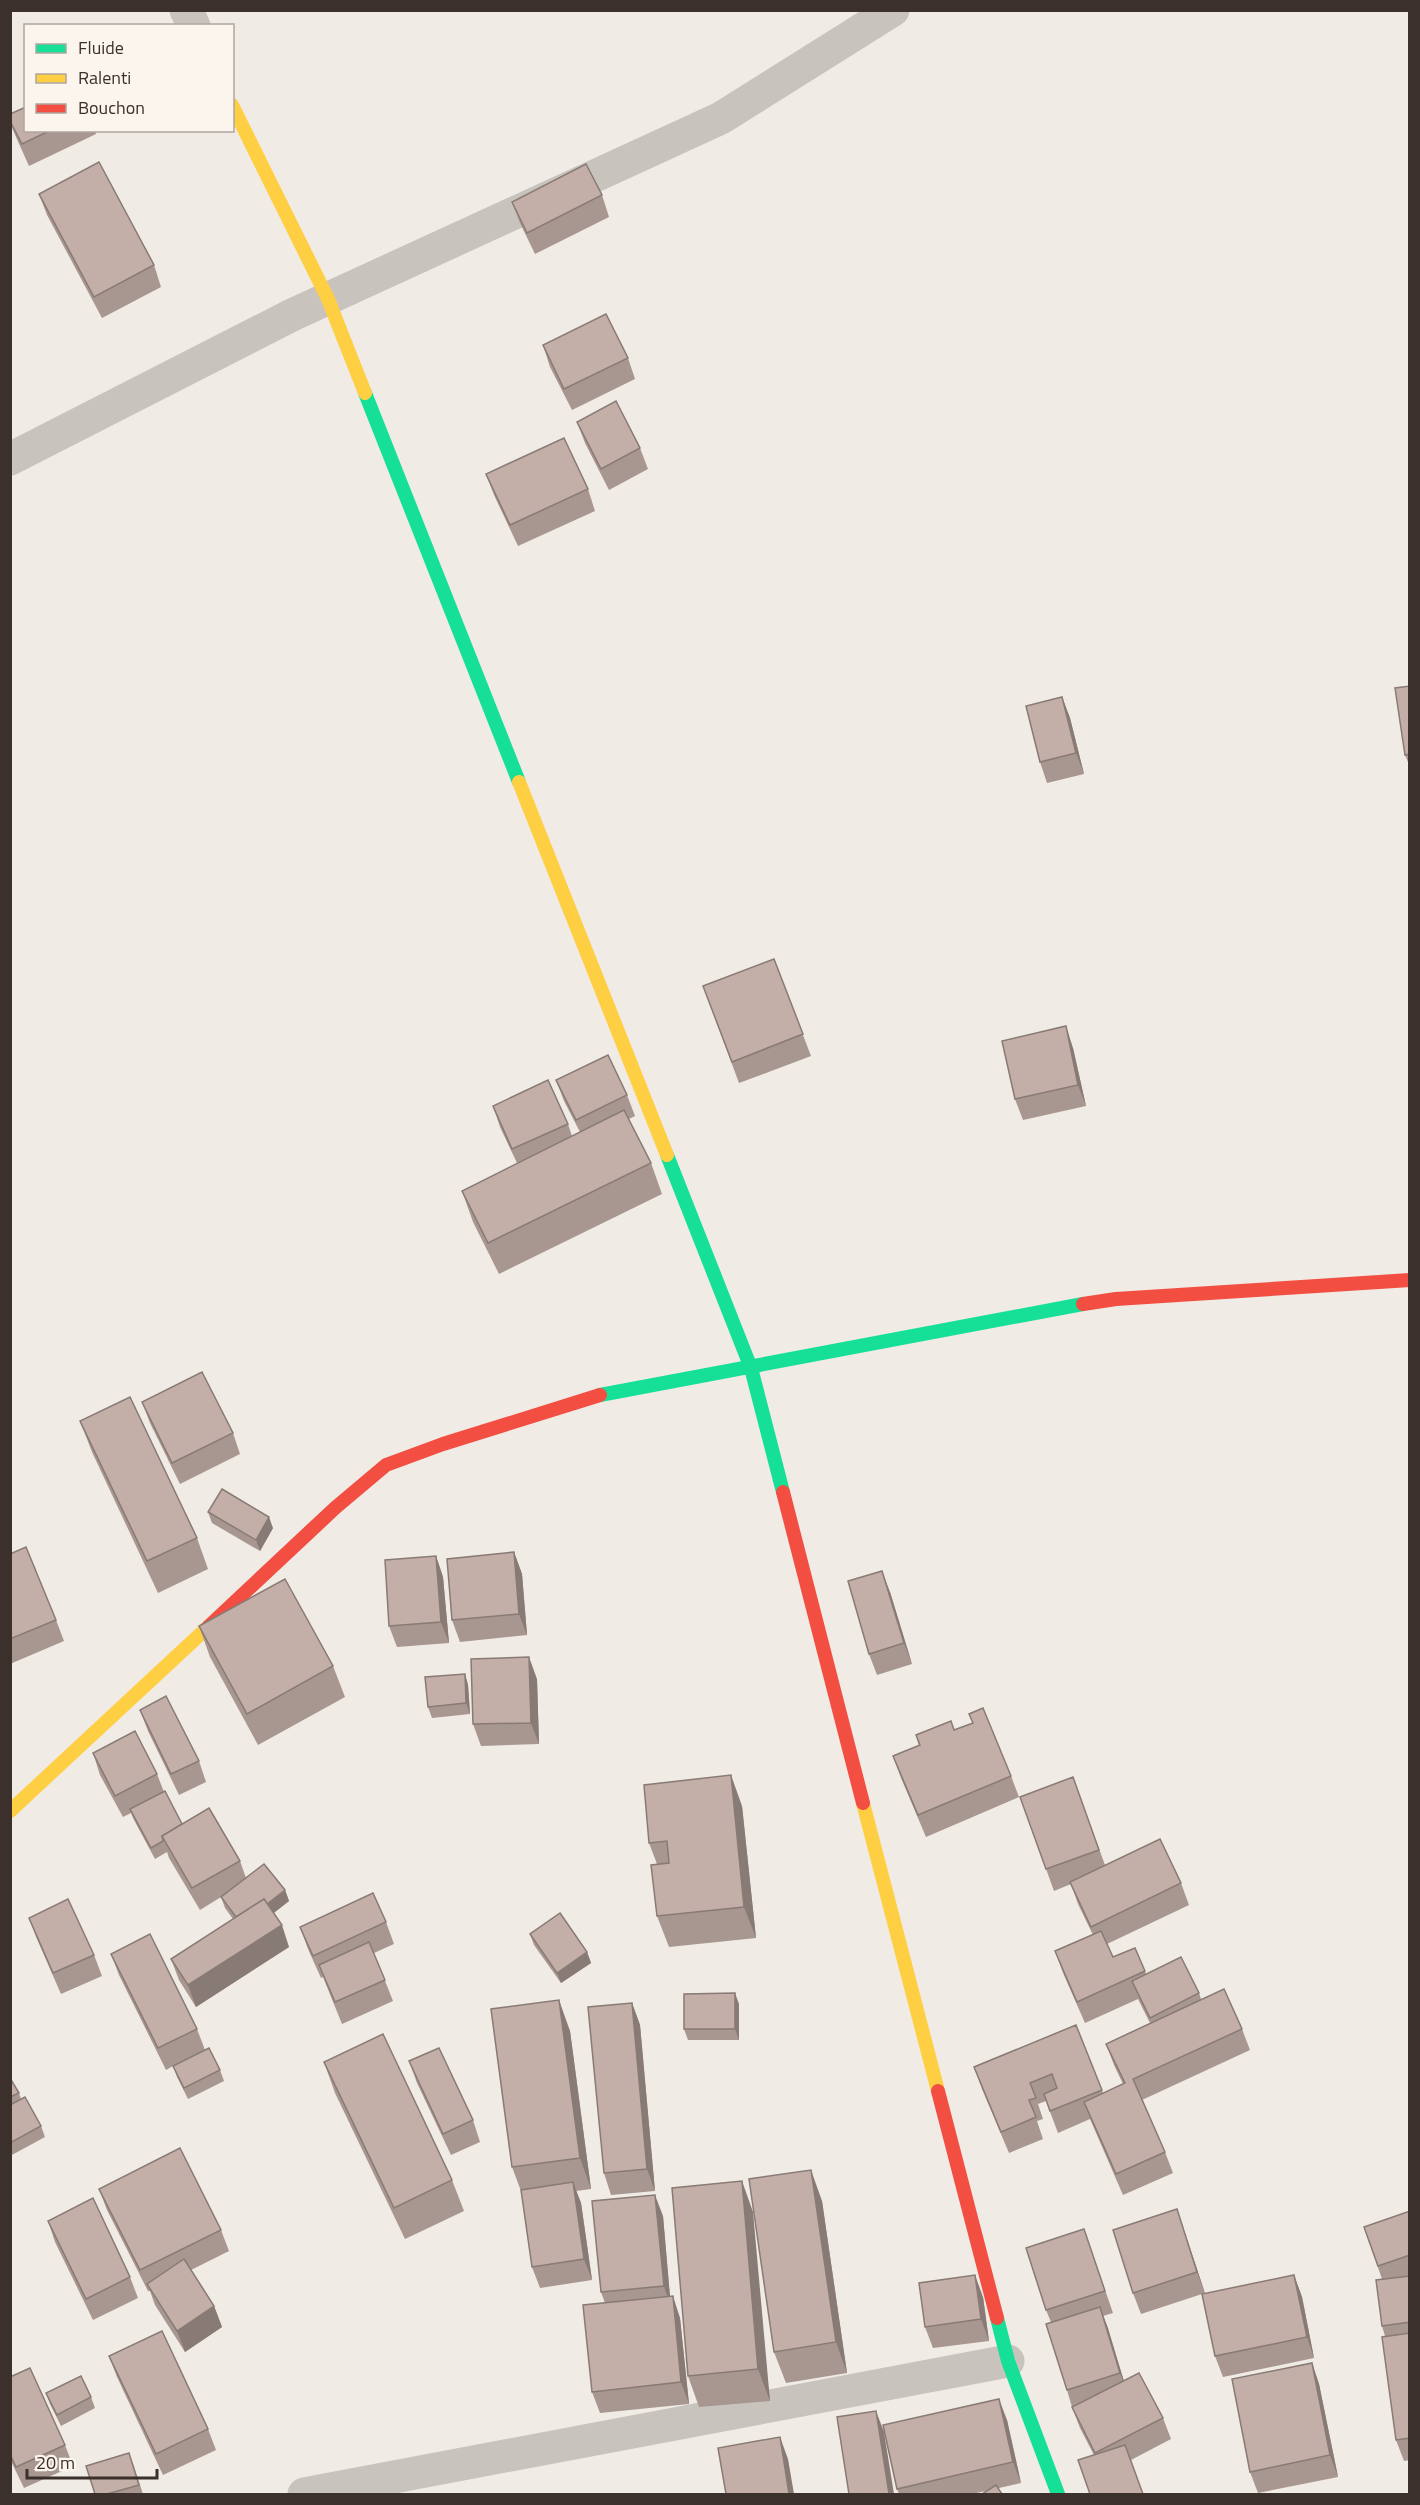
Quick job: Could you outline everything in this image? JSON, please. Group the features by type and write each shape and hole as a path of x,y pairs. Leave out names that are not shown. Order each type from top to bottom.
{"street":[{"path":"186,10 193,24"},
{"path":"10,459 328,299 721,118 893,10"},
{"path":"234,109 328,299 751,1368 1008,2361 1058,2494"},
{"path":"14,1804 335,1508 386,1465 443,1444 601,1395 751,1368 1005,1317 1116,1299 1410,1280"},
{"path":"304,2494 1008,2361"}],"building":[{"path":"24,108 24,132 47,132 22,144 10,121 10,114"},
{"path":"99,162 154,265 94,297 39,194"},
{"path":"586,164 602,195 527,233 512,202"},
{"path":"606,314 628,358 564,389 543,345"},
{"path":"616,401 640,448 601,469 577,422"},
{"path":"564,438 588,489 510,525 486,474"},
{"path":"1410,686 1410,754 1405,755 1395,688"},
{"path":"1062,697 1076,753 1040,762 1026,706"},
{"path":"774,959 803,1034 732,1062 703,986"},
{"path":"1066,1026 1078,1085 1015,1099 1002,1041"},
{"path":"608,1055 627,1095 576,1120 556,1080"},
{"path":"548,1080 568,1124 512,1149 493,1106"},
{"path":"624,1110 651,1163 488,1243 462,1191"},
{"path":"202,1372 233,1433 172,1463 142,1402"},
{"path":"130,1397 197,1538 147,1561 80,1421"},
{"path":"222,1489 269,1517 256,1540 208,1512"},
{"path":"26,1547 56,1620 10,1639 10,1554"},
{"path":"514,1552 519,1614 452,1620 447,1559"},
{"path":"436,1556 441,1622 389,1626 385,1560"},
{"path":"882,1571 904,1643 869,1654 848,1581"},
{"path":"285,1579 333,1666 247,1714 199,1626"},
{"path":"529,1657 531,1723 473,1724 471,1659"},
{"path":"465,1674 466,1703 428,1707 425,1677"},
{"path":"166,1696 199,1761 171,1774 140,1710"},
{"path":"983,1708 1011,1776 918,1815 893,1756 920,1745 916,1735 951,1721 954,1730 973,1723 969,1714"},
{"path":"135,1731 157,1774 115,1796 93,1753"},
{"path":"731,1775 744,1907 657,1916 651,1865 669,1863 667,1841 649,1843 644,1785"},
{"path":"1073,1777 1099,1850 1046,1869 1020,1797"},
{"path":"165,1791 182,1824 162,1836 163,1841 151,1848 130,1809"},
{"path":"209,1808 240,1861 192,1888 162,1836"},
{"path":"1160,1839 1181,1883 1091,1927 1070,1882"},
{"path":"264,1864 285,1890 267,1904 264,1899 236,1917 221,1897"},
{"path":"373,1893 386,1922 313,1956 300,1927"},
{"path":"68,1899 94,1955 53,1973 29,1918"},
{"path":"264,1899 282,1925 188,1985 171,1959"},
{"path":"560,1913 587,1952 557,1973 530,1934"},
{"path":"1101,1931 1113,1957 1135,1948 1145,1971 1077,2002 1055,1951"},
{"path":"150,1934 197,2029 158,2048 111,1954"},
{"path":"369,1942 385,1980 335,2002 319,1965"},
{"path":"1181,1957 1199,1993 1150,2018 1132,1981"},
{"path":"1224,1989 1242,2029 1133,2079 1165,2152 1116,2174 1084,2102 1125,2083 1106,2044"},
{"path":"735,1993 735,2029 684,2029 684,1994"},
{"path":"559,2000 580,2158 512,2167 491,2009"},
{"path":"632,2003 647,2169 604,2173 588,2007"},
{"path":"1076,2025 1102,2090 1050,2111 1044,2094 1057,2088 1052,2074 1030,2083 1036,2098 1029,2100 1036,2117 1001,2132 974,2067"},
{"path":"383,2034 452,2180 394,2208 324,2062"},
{"path":"209,2048 220,2070 184,2088 173,2066"},
{"path":"439,2048 473,2120 443,2134 409,2061"},
{"path":"10,2078 19,2093 10,2097"},
{"path":"25,2097 41,2126 10,2143 10,2105"},
{"path":"180,2148 221,2230 140,2270 99,2189"},
{"path":"811,2170 836,2342 774,2352 749,2179"},
{"path":"742,2181 758,2369 688,2376 672,2188"},
{"path":"573,2182 584,2259 532,2267 521,2190"},
{"path":"655,2195 664,2286 601,2292 592,2201"},
{"path":"93,2198 130,2277 86,2299 48,2221"},
{"path":"1177,2209 1197,2272 1133,2293 1113,2230"},
{"path":"1410,2211 1410,2255 1378,2266 1364,2227"},
{"path":"1084,2229 1105,2291 1046,2310 1026,2248"},
{"path":"184,2259 214,2306 177,2331 147,2284"},
{"path":"975,2275 981,2319 925,2327 919,2283"},
{"path":"1294,2275 1307,2337 1215,2356 1202,2294"},
{"path":"1410,2276 1410,2322 1382,2326 1376,2280"},
{"path":"673,2296 681,2382 592,2392 583,2305"},
{"path":"1100,2307 1120,2373 1067,2390 1046,2324"},
{"path":"162,2331 208,2429 156,2454 109,2356"},
{"path":"1410,2333 1410,2438 1396,2440 1382,2337"},
{"path":"1312,2363 1330,2455 1250,2472 1232,2379"},
{"path":"30,2368 65,2445 16,2467 10,2454 10,2377"},
{"path":"1139,2373 1163,2418 1095,2453 1072,2407"},
{"path":"81,2376 91,2397 57,2415 46,2393"},
{"path":"999,2399 1013,2462 897,2489 883,2425"},
{"path":"876,2411 889,2494 849,2494 837,2417"},
{"path":"780,2437 789,2494 726,2494 718,2448"},
{"path":"1125,2445 1143,2494 1090,2494 1078,2460"},
{"path":"129,2453 139,2485 107,2494 95,2494 86,2466"},
{"path":"996,2485 1002,2494 982,2494"}],"traffic: fast":[{"path":"365,393 519,782"},
{"path":"667,1155 751,1368 783,1492"},
{"path":"600,1395 1083,1304"},
{"path":"997,2318 1008,2361 1058,2494"}],"traffic: slow":[{"path":"234,109 328,299 365,393"},
{"path":"519,782 667,1155"},
{"path":"10,1811 208,1627"},
{"path":"863,1803 938,2091"}],"traffic: jam":[{"path":"1083,1304 1116,1299 1410,1280"},
{"path":"208,1627 335,1508 386,1465 443,1444 600,1395"},
{"path":"783,1492 863,1803"},
{"path":"938,2091 997,2318"}]}
